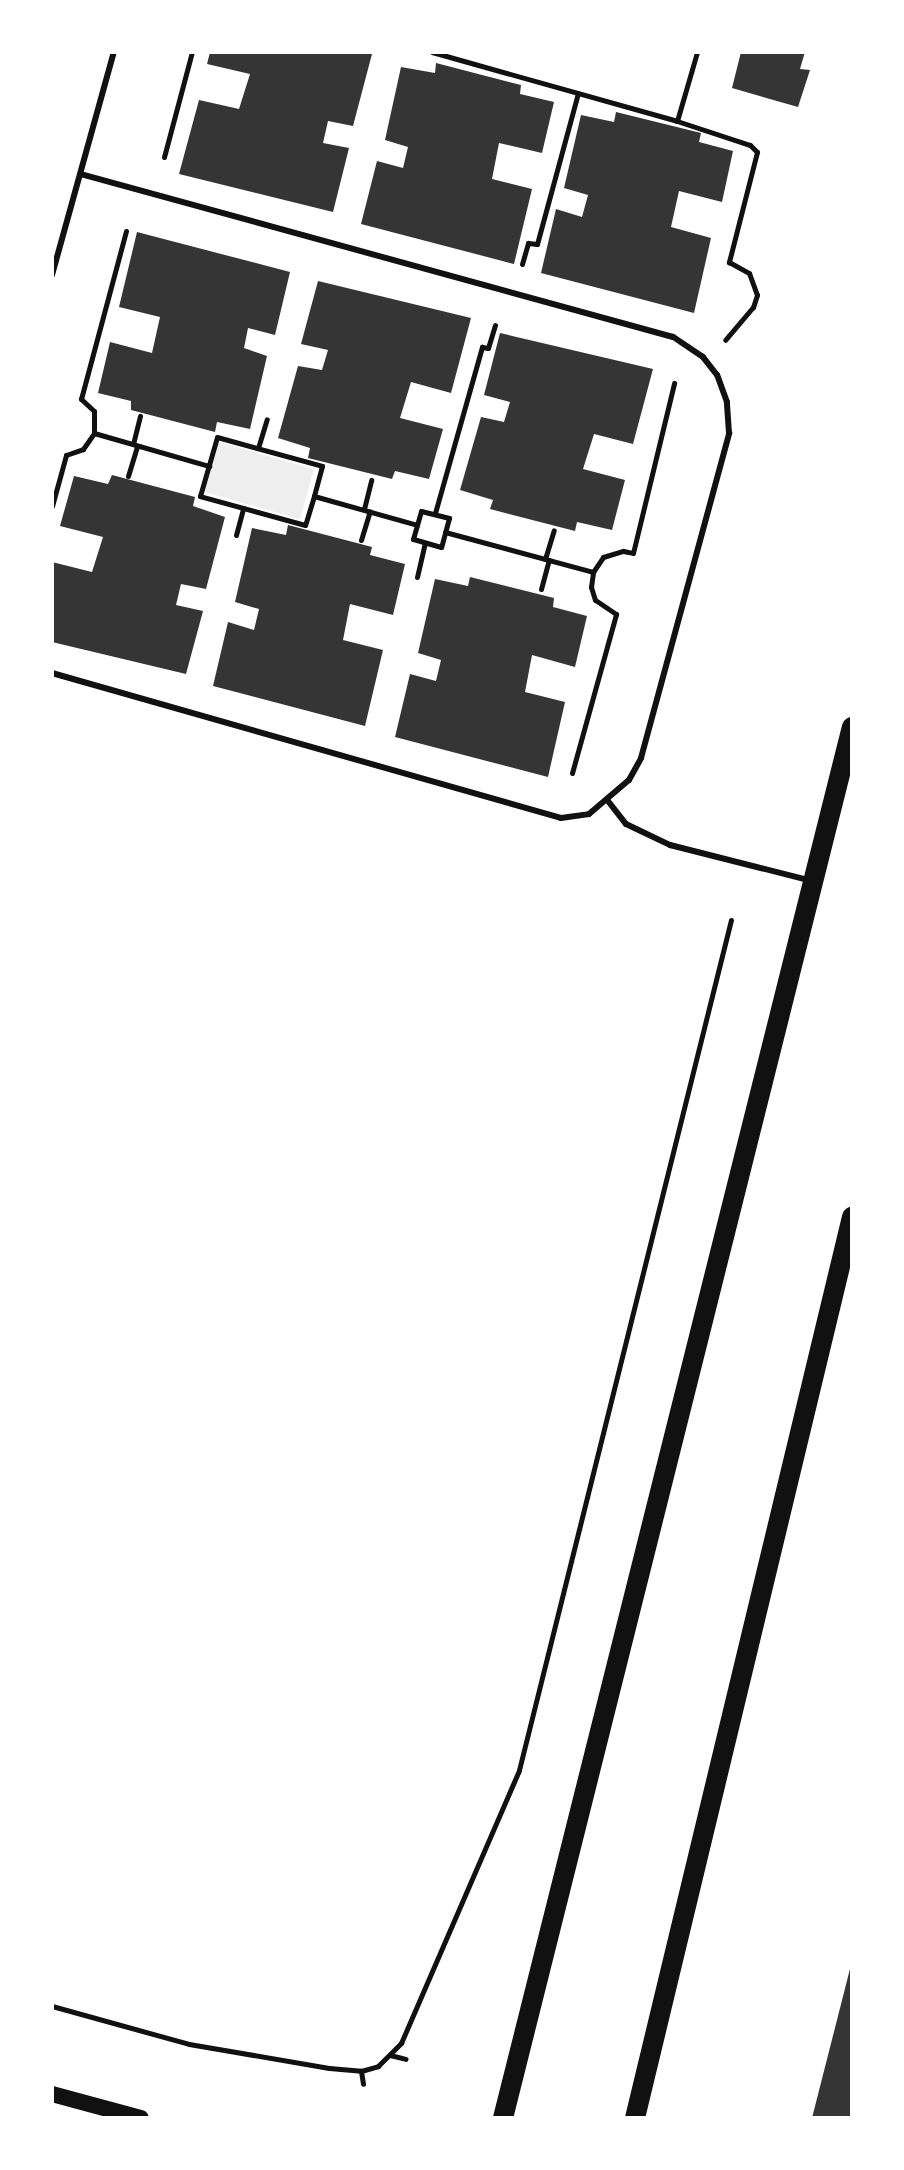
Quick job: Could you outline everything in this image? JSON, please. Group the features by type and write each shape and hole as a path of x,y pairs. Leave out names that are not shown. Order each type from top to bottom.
{"main road":[{"path":"503,2118 852,727"},
{"path":"635,2118 852,1217"},
{"path":"52,2094 141,2118"}],"lane":[{"path":"52,275 114,52"},
{"path":"52,673 561,818 589,814 608,801 629,780 641,758 729,433 727,402 717,375 703,357 673,337 81,174"},
{"path":"608,801 626,824 670,845 812,881"}],"path":[{"path":"164,157 192,52"},
{"path":"432,52 677,121 750,145 757,152 729,262 749,273 757,295 753,307 724,341"},
{"path":"677,121 697,52"},
{"path":"521,267 528,243 537,244 578,93"},
{"path":"52,506 66,455 83,449 94,433 94,411 81,399 126,231"},
{"path":"435,513 482,347 488,348 495,325"},
{"path":"572,773 616,614 595,600 591,587 593,572 603,557 623,551 633,553 674,383"},
{"path":"128,476 140,416"},
{"path":"258,448 267,419"},
{"path":"94,433 209,466"},
{"path":"217,437 258,448 322,466 305,525 200,496 217,437"},
{"path":"361,540 371,480"},
{"path":"314,496 417,525"},
{"path":"236,535 243,508"},
{"path":"421,511 449,518 441,547 413,539 417,525 421,511"},
{"path":"541,589 554,530"},
{"path":"445,532 593,572"},
{"path":"417,577 425,543"},
{"path":"52,2006 189,2044 361,2071 378,2066 390,2055 412,2021 519,1770 731,920"},
{"path":"390,2055 406,2059"},
{"path":"361,2071 363,2084"}],"shaded area":[{"path":"219,442 314,469 300,519 205,492"}],"building":[{"path":"210,52 372,54 353,126 328,121 323,143 349,148 333,212 179,174 199,100 239,109 250,74 207,64"},
{"path":"741,52 805,52 800,69 810,70 798,107 732,88"},
{"path":"436,63 521,85 520,94 554,102 542,153 499,143 492,179 532,189 514,264 361,224 377,161 403,168 408,147 385,140 401,67 435,73"},
{"path":"616,112 701,133 699,142 733,151 722,202 679,191 671,227 711,238 694,313 541,273 556,209 582,217 588,195 564,188 581,115 614,122"},
{"path":"137,232 290,272 275,335 248,328 244,348 267,356 250,429 217,422 215,432 131,410 131,401 98,393 110,342 152,353 160,317 119,307"},
{"path":"318,281 471,318 451,393 411,382 400,418 443,429 429,479 395,471 392,479 308,458 310,448 278,438 298,366 322,370 328,350 301,344"},
{"path":"500,333 653,369 633,444 594,434 583,469 625,480 612,530 577,522 575,531 490,509 493,500 460,490 481,417 504,422 510,402 484,395"},
{"path":"112,475 195,497 193,506 225,517 206,589 181,584 176,605 203,611 186,674 52,642 52,562 92,572 103,537 60,526 74,476 108,484"},
{"path":"288,525 372,547 370,555 405,564 393,615 350,604 343,640 383,650 365,726 213,686 228,622 254,630 259,609 235,602 252,528 286,535"},
{"path":"470,577 554,598 553,607 587,616 575,667 532,655 525,692 565,702 548,777 395,737 410,674 436,681 441,660 418,653 435,579 468,586"},
{"path":"851,1965 852,2118 812,2118"}]}
